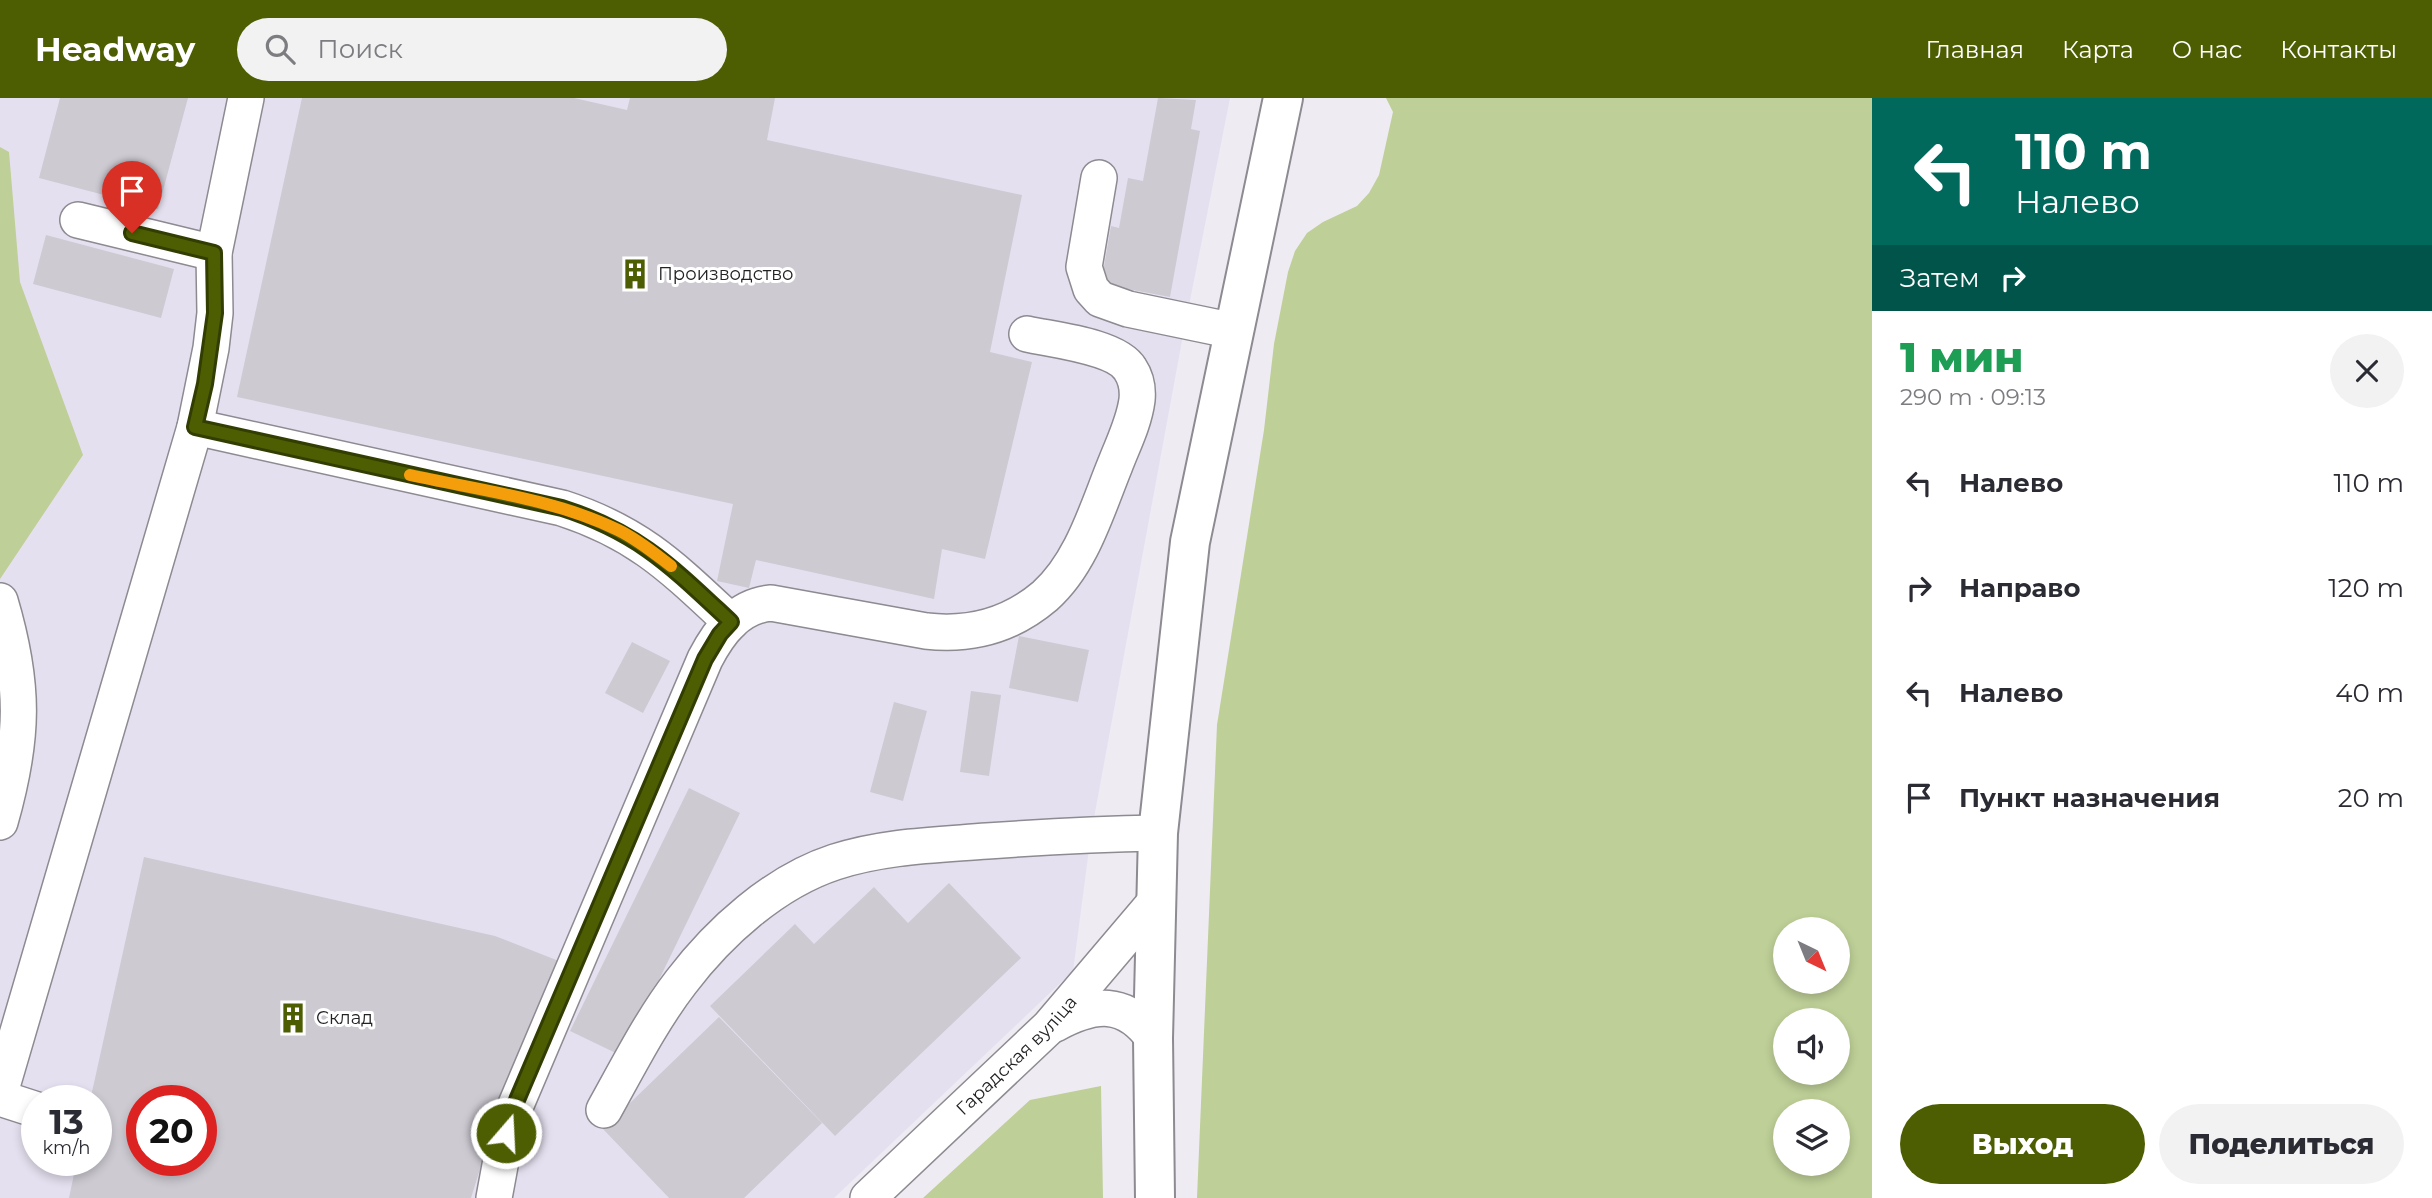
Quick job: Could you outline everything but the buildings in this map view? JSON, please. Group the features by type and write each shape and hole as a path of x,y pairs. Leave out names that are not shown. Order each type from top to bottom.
{"main road":[{"path":"1155,1198 1153,1038 1158,833 1190,542 1283,98"}],"lane":[{"path":"0,1093 195,427 205,384 215,313 214,253 246,98"},
{"path":"1099,178 1084,267 1091,289 1100,299 1128,309 1234,331"},
{"path":"78,220 214,253"},
{"path":"494,1198 502,1151 514,1107 705,659 720,634 748,608 771,603 926,631 969,632 1010,619 1045,595 1067,568 1089,530 1130,426 1138,396 1136,382 1130,368 1119,358 1106,352 1027,334"},
{"path":"195,427 562,508 591,517 646,547 671,566 731,622"},
{"path":"0,601 12,644 18,680 20,719 17,755 0,822"},
{"path":"604,1110 656,1018 681,982 735,923 799,878 832,863 904,847 1091,834 1158,833"},
{"name":"Гарадская вуліца","path":"867,1198 1049,1027 1156,901"},
{"path":"1049,1027 1087,1009 1103,1007 1133,1017 1153,1038"},
{"path":"0,1098 21,1105"}],"shaded area":[{"path":"0,98 1230,98 1181,346 1091,834 1073,971 834,1198 0,1198"}],"green space":[{"path":"1386,98 1872,98 1872,1198 1197,1198 1217,725 1264,430 1274,344 1288,272 1295,251 1307,233 1357,206 1369,193 1379,175 1393,112"},
{"path":"0,147 9,152 20,282 83,455 0,579"},
{"path":"1101,1086 1103,1198 923,1198 1030,1100"}],"slow traffic":[{"path":"410,475 562,508 591,517 620,531 671,566"}],"place":[{"name":"Производство","path":"635,274"},
{"name":"Склад","path":"293,1018"}],"route":[{"path":"132,233 214,253 215,313 205,384 195,427 562,508 591,517 646,547 671,566 731,622 720,634 705,659 514,1107 506,1133"}]}
